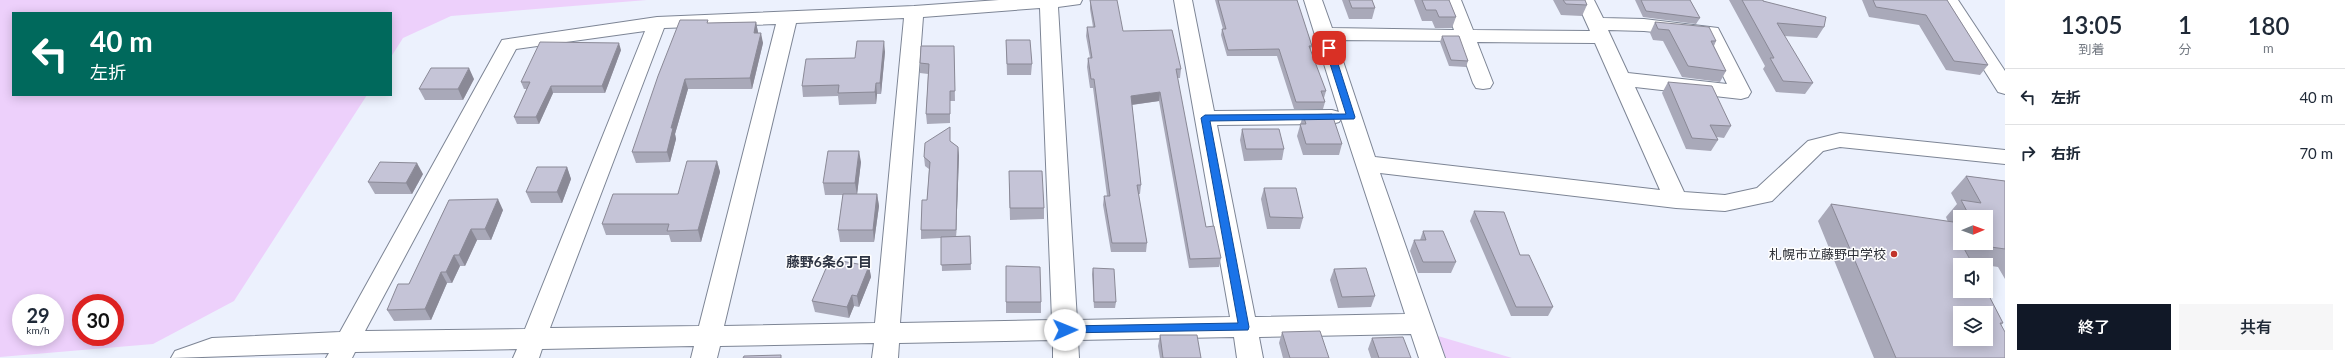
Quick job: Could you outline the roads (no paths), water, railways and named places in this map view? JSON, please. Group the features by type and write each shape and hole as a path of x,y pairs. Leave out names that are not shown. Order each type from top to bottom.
{"street":[{"path":"343,350 509,44 657,23 787,19 914,12 1073,0"},
{"path":"1183,0 1250,358"},
{"path":"1313,0 1366,164 1432,358"},
{"path":"1452,0 1483,83"},
{"path":"1585,0 1676,200"},
{"path":"1948,0 2005,87"},
{"path":"1049,2 1066,358"},
{"path":"885,346 914,12"},
{"path":"706,348 787,19"},
{"path":"529,349 657,23"},
{"path":"1325,34 1466,35 1599,31 1644,25 1711,32 1741,92 1621,79"},
{"path":"1205,118 1351,117"},
{"path":"1366,164 1676,200 1725,203 1764,195 1816,146 1840,140 2005,157"},
{"path":"184,358 212,348 343,350 885,346 1065,330 1421,324"}],"place":[{"name":"札幌市立藤野中学校","path":"1894,254"}],"district":[{"name":"藤野6条6丁目","path":"829,261"}]}
